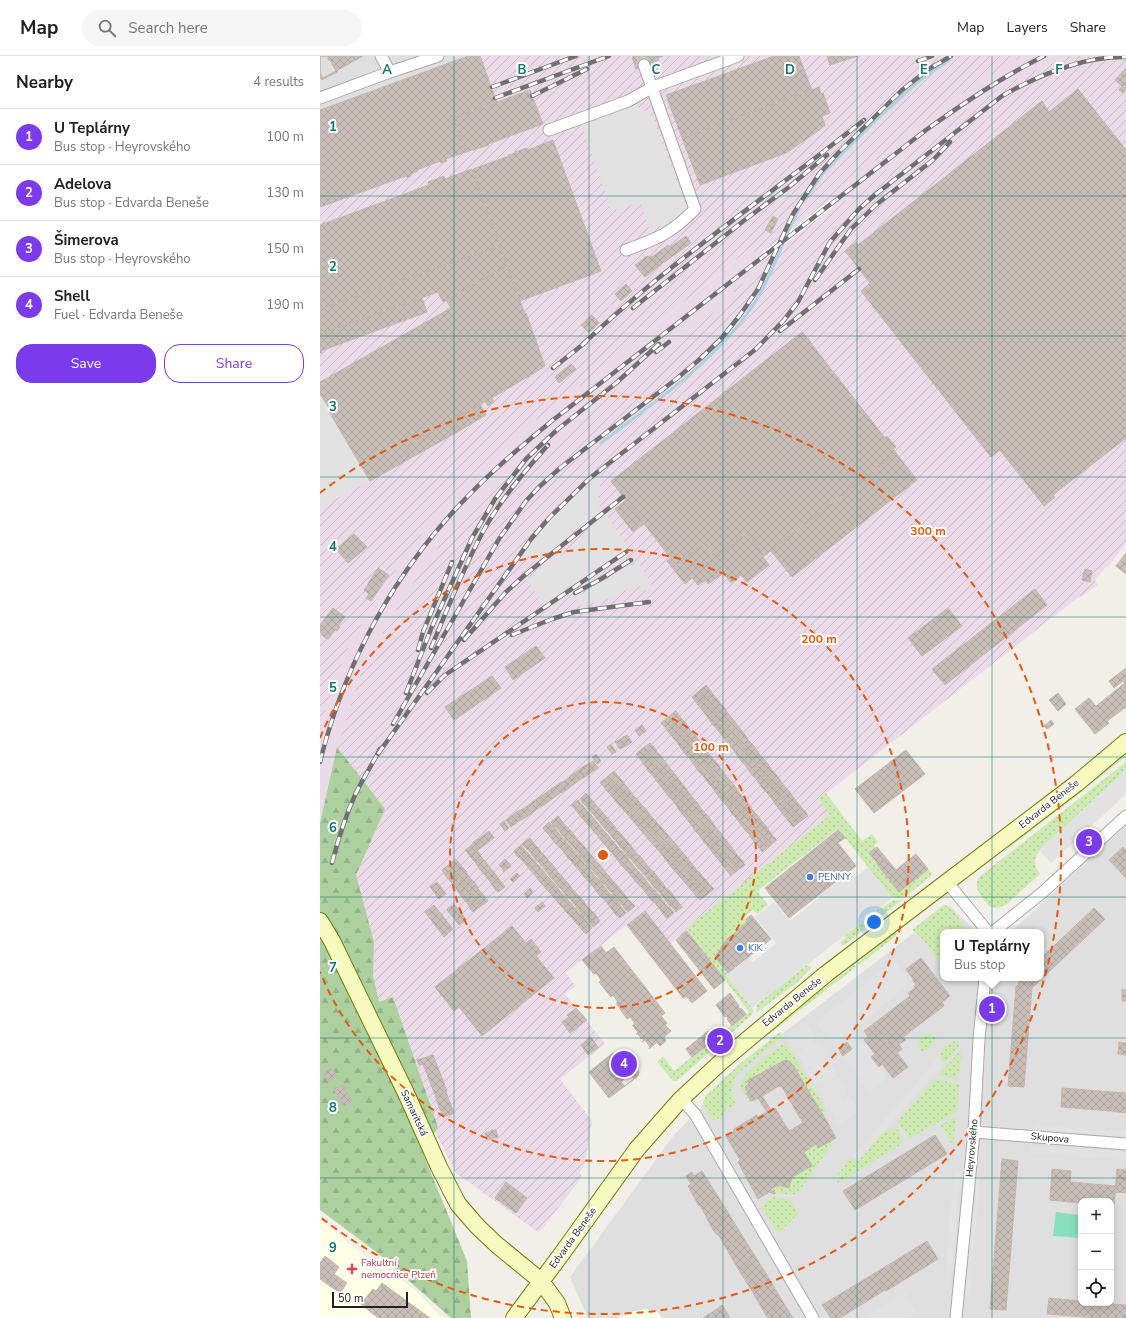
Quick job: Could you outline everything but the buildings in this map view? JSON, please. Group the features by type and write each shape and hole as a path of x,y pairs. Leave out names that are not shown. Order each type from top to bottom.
{"street":[{"path":"381,56 390,72"},
{"path":"320,98 438,56"},
{"path":"549,130 628,101 653,88 738,56"},
{"path":"626,250 664,235 684,221 695,209 644,66"},
{"name":"Edvarda Beneše","path":"514,1318 637,1149 681,1099 734,1049 826,974 1076,784 1126,742"},
{"path":"997,929 1044,892 1126,816"},
{"path":"947,882 986,929"},
{"name":"Samaritská","path":"320,921 332,940 405,1091 439,1167 458,1204 477,1226 497,1245 542,1281 557,1303 563,1318"},
{"name":"Heyrovského","path":"956,1318 974,1132 979,1039 985,981"},
{"path":"681,1099 695,1114 813,1318"},
{"name":"Skupova","path":"974,1132 1126,1144"}],"shaded area":[{"path":"320,56 468,56 320,110"},
{"path":"468,56 1024,56 1000,69 950,102 833,195 834,206 829,210 834,209 965,110 1003,85 1030,72 1070,56 1126,56 1126,543 1108,567 1107,566 1095,580 1098,585 1081,597 1080,596 819,799 830,815 686,928 687,931 670,944 644,911 566,973 576,986 565,994 605,1044 560,1079 592,1121 585,1164 579,1172 582,1177 539,1233 456,1173 434,1130 320,881 320,823 337,747 360,675 391,617 414,581 461,518 539,440 549,449 603,400 734,296 734,290 749,278 767,258 747,251 569,395 542,415 483,466 446,504 416,542 384,587 349,646 320,728 320,110"},
{"path":"1024,56 1070,56 1030,72 1003,85 965,110 834,209 828,211 834,206 830,200 833,195 950,102 1000,69"},
{"path":"634,107 642,108 653,118 684,201 685,206 681,217 663,230 660,224 649,227 640,202 612,211 582,126"},
{"path":"748,251 763,252 767,258 749,278 734,290 734,296 603,400 549,450 539,440 477,501 441,543 391,617 360,675 337,747 320,823 320,728 340,669 349,646 384,587 416,542 446,504 483,466 542,415"},
{"path":"320,394 370,481 320,507"},
{"path":"601,474 599,495 600,510 534,562 525,552 547,524 580,490"},
{"path":"606,514 628,547 544,604 526,579 591,534 587,529"},
{"path":"638,561 653,587 643,592 638,584 612,597 581,606 575,598"},
{"path":"1126,770 1126,794 1051,863 1039,850"},
{"path":"1126,825 1126,1318 588,1318 570,1277 674,1135 744,1063 949,906 974,929 940,929 940,981 1044,981 1044,929 1014,929"},
{"path":"868,867 892,898 752,1008 726,975 749,957 753,962 776,943 755,917 774,902 790,921 851,871 856,877"},
{"path":"895,961 910,983 854,1030 887,1077 870,1093 816,1022"},
{"path":"807,1022 816,1038 810,1042 811,1044 818,1041 827,1057 821,1061 822,1062 828,1059 838,1075 831,1079 832,1081 839,1077 848,1093 842,1097 843,1099 849,1095 859,1112 838,1124 829,1108 835,1104 833,1102 827,1106 818,1090 824,1086 823,1084 816,1087 807,1071 813,1067 813,1065 806,1069 797,1053 803,1049 802,1047 795,1050 786,1034"},
{"path":"938,1058 944,1063 858,1161 853,1156"},
{"path":"1034,1125 1126,1131 1126,1141 1034,1134"},
{"path":"1031,1145 1126,1152 1126,1160 1030,1153"},
{"path":"973,1171 980,1172 970,1295 962,1295"},
{"path":"954,1172 961,1172 950,1288 944,1288"},
{"name":"Fakultní nemocnice Plzeň","path":"320,1219 356,1249 413,1288 442,1318 320,1318"},
{"path":"905,1293 916,1312 906,1318 865,1318"},
{"path":"647,1309 658,1312 662,1318 618,1318 631,1312"}],"green space":[{"path":"337,747 385,809 356,875 374,942 373,976 379,1002 393,997 438,1127 422,1151 467,1261 471,1318 451,1318 375,1251 320,1210 320,823"},
{"path":"1126,751 1126,757 1004,852 1024,831"},
{"path":"1126,762 1126,770 1039,851 1035,863 1040,874 1007,904 998,908 990,907 979,893 977,881 979,877"},
{"path":"826,793 862,841 872,834 878,842 874,845 876,848 869,853 899,892 928,869 932,875 904,898 892,898 838,829 761,888 758,892 768,905 757,914 753,910 745,916 748,922 727,939 715,957 728,973 726,975 752,1008 752,1015 678,1080 673,1081 658,1063 663,1056 674,1071 749,1012 686,928 830,815 818,799"},
{"path":"893,900 902,900 843,946 840,942 846,938 844,936 881,907 882,908"},
{"path":"945,905 953,909 965,929 940,929 940,962 919,935 912,930"},
{"path":"896,931 896,936 859,965 857,963"},
{"path":"807,965 812,967 798,982 756,1013 757,1004"},
{"path":"854,965 856,967 747,1051 744,1049"},
{"path":"780,1032 783,1036 735,1076 731,1092 736,1103 731,1109 729,1106 725,1108 726,1111 720,1118 713,1121 703,1103 705,1096 741,1063"},
{"path":"925,1034 932,1035 937,1040 925,1053 920,1049 918,1044 920,1038"},
{"path":"958,1041 959,1046 944,1063 940,1059 941,1052 948,1044"},
{"path":"786,1042 826,1112 822,1114 793,1065 789,1061 783,1061 748,1081 749,1084 746,1087 748,1092 746,1093 751,1101 749,1102 740,1087 742,1079 747,1074 763,1059"},
{"path":"961,1050 960,1073 958,1072 957,1079 938,1075"},
{"path":"935,1079 959,1084 957,1111 911,1138 908,1137 898,1121"},
{"path":"956,1116 953,1147 941,1125"},
{"path":"896,1126 902,1138 900,1145 839,1183 837,1182 841,1176 838,1174 848,1160 852,1158 858,1161 886,1129 890,1132"},
{"path":"836,1138 798,1193 787,1194 770,1190 812,1166 804,1152 816,1144 818,1148"},
{"path":"774,1197 790,1200 798,1214 779,1232 776,1230 762,1207 762,1205"},
{"path":"1056,1212 1078,1215 1078,1238 1053,1236"}],"pier":[{"path":"830,200 834,206 767,258 763,252"}],"waterway":[{"path":"806,198 824,172 872,124 919,81 949,60"},
{"path":"601,443 682,381 719,347 736,328 752,307 765,284 799,209"}],"tunnel":[{"path":"641,56 644,65"}],"railway":[{"path":"492,87 576,56"},
{"path":"495,98 609,56"},
{"path":"918,61 932,56"},
{"path":"393,724 499,539 526,501 560,468 675,380 721,339 758,289 793,214 819,174 839,152 902,90 929,69 951,56"},
{"path":"320,762 344,688 359,652 377,618 419,553 443,523 479,485 510,456 553,420 926,130 984,91 1044,56"},
{"path":"378,754 531,539 549,518 590,478 756,349 784,320 798,302 830,242 859,209 876,194 1002,96 1061,68 1093,60 1126,57"},
{"path":"532,96 587,69"},
{"path":"582,345 650,285 685,257 864,120"},
{"path":"815,280 851,229 877,204 933,160 950,142"},
{"path":"633,308 789,187 827,155"},
{"path":"780,331 859,269"},
{"path":"553,368 586,342"},
{"path":"656,352 669,342"},
{"path":"406,693 431,629 472,538 495,499 526,459 558,429 615,384 659,344"},
{"path":"431,648 463,572 485,528 506,495 548,445"},
{"path":"464,640 506,592 526,574 623,497"},
{"path":"427,693 445,675 626,552"},
{"path":"575,593 631,560"},
{"path":"418,650 423,632 452,562"},
{"path":"512,635 574,612 649,602"},
{"path":"332,863 351,803 380,749"}],"place":[{"name":"Šimerova","path":"1089,842"},
{"name":"PENNY","path":"810,877"},
{"name":"KiK","path":"740,948"},
{"name":"U Teplárny","path":"992,1009"},
{"name":"Adelova","path":"720,1041"},
{"name":"Shell","path":"624,1064"},
{"name":"Fakultní nemocnice Plzeň","path":"352,1269"}]}
